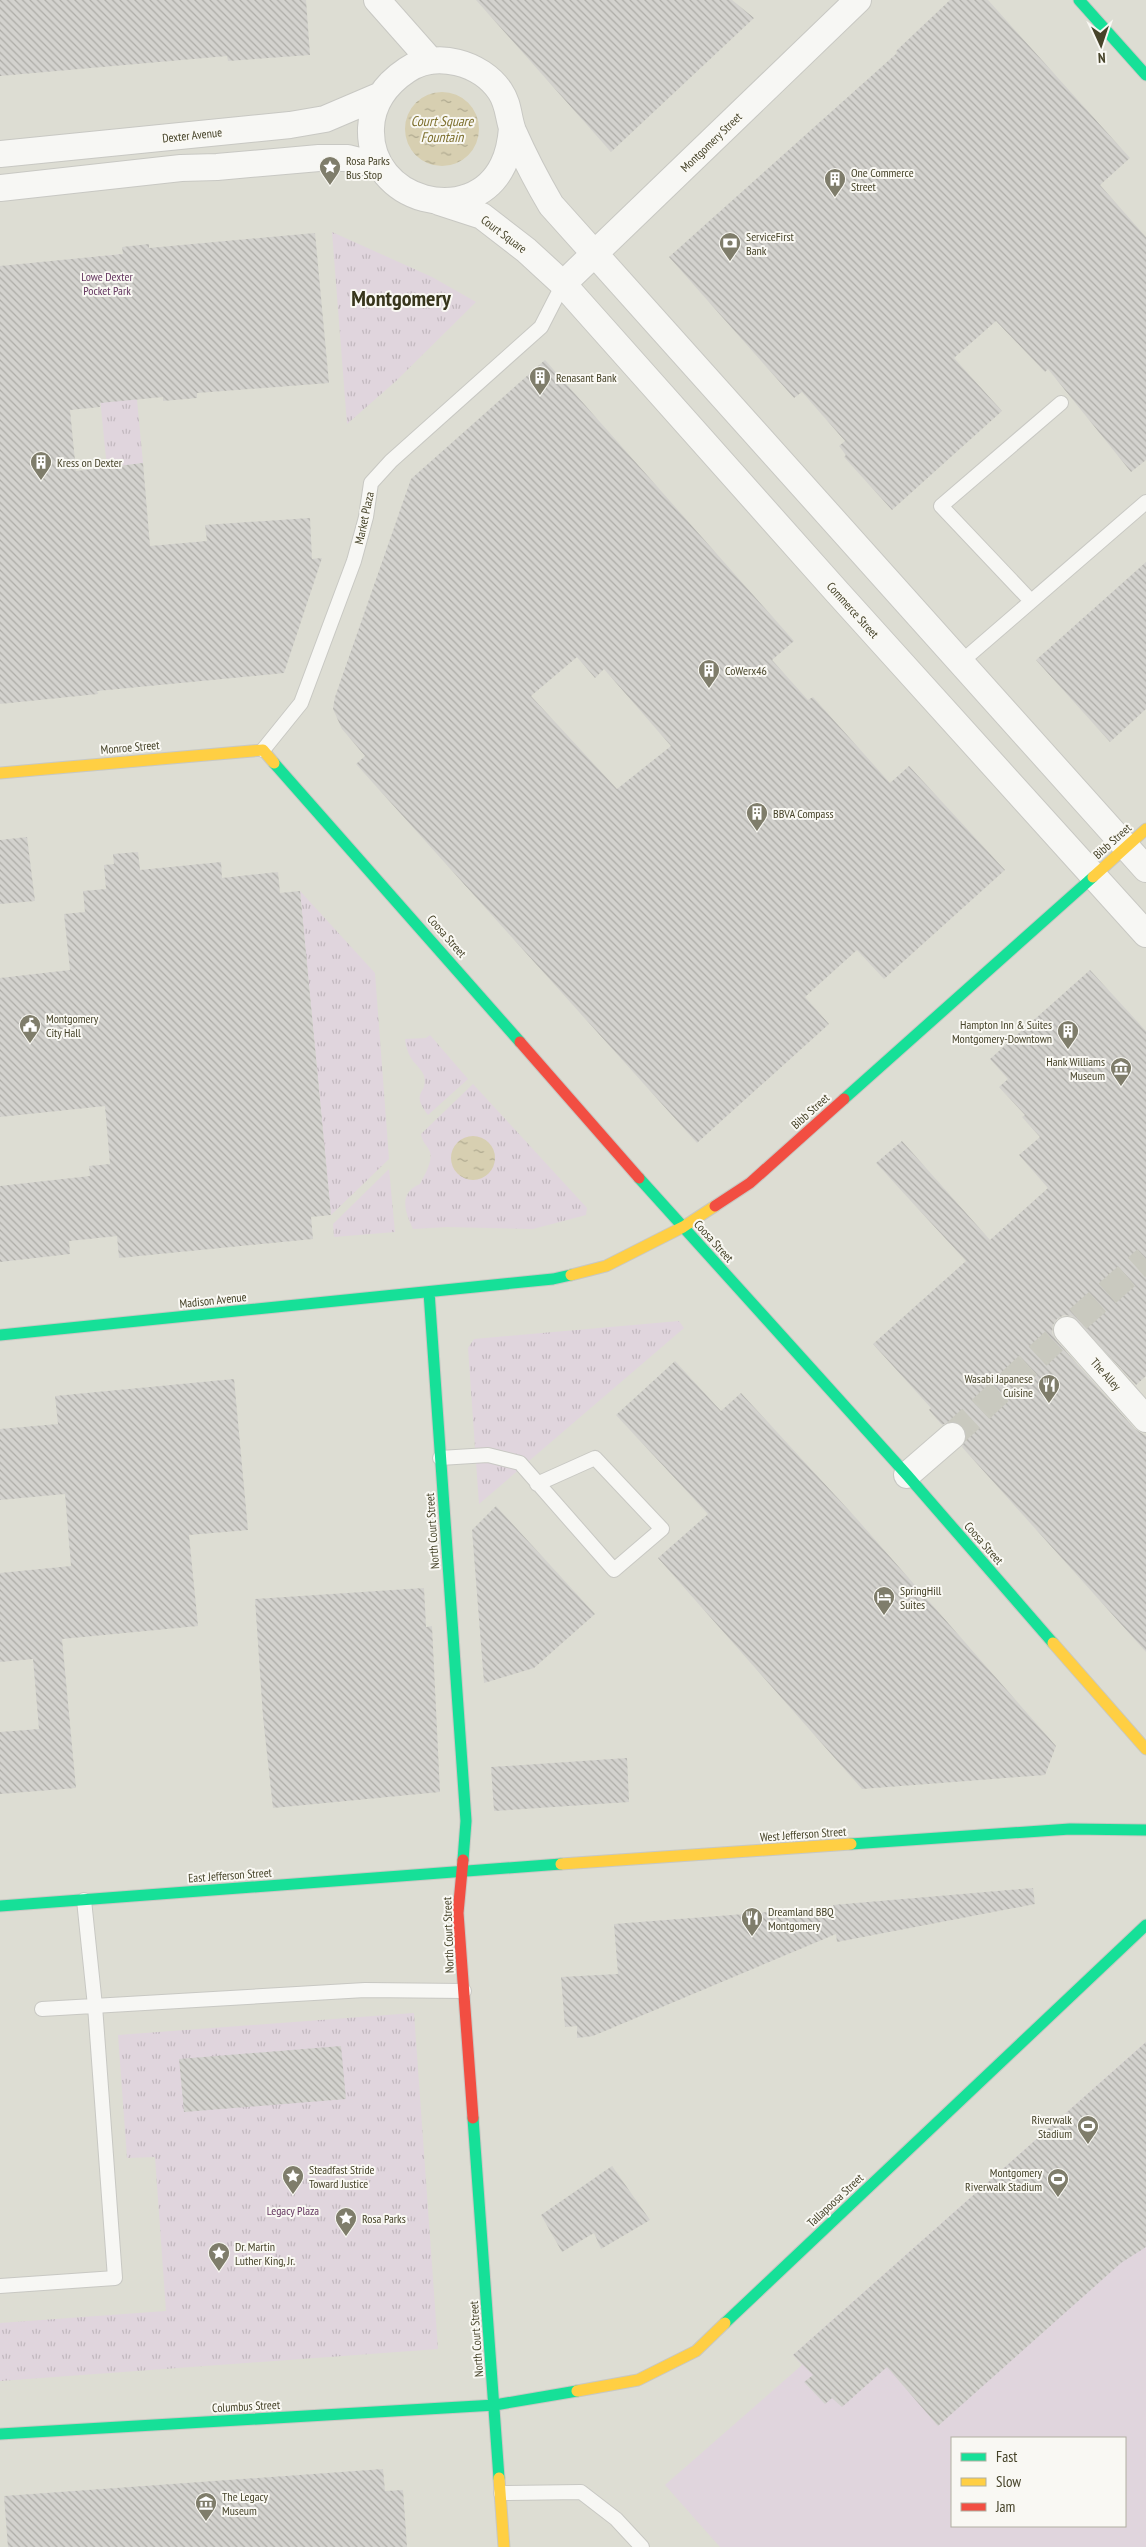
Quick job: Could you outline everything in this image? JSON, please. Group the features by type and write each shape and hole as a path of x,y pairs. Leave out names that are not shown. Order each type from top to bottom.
{"main road":[{"path":"1079,0 1146,75"},
{"name":"Monroe Street","path":"0,773 263,750"},
{"name":"Coosa Street","path":"263,750 683,1227 907,1475 1146,1749"},
{"name":"Bibb Street","path":"429,1292 553,1278 597,1268 683,1227 750,1183 1146,829"},
{"name":"Madison Avenue","path":"0,1335 429,1292"},
{"name":"North Court Street","path":"429,1292 466,1821 458,1913 504,2547"},
{"name":"West Jefferson Street","path":"462,1871 1070,1829 1146,1830"},
{"name":"East Jefferson Street","path":"0,1906 462,1871"},
{"name":"Tallapoosa Street","path":"494,2405 638,2380 696,2351 1146,1925"},
{"name":"Columbus Street","path":"0,2434 494,2405"}],"street":[{"path":"377,0 432,61"},
{"name":"Montgomery Street","path":"563,284 858,0"},
{"name":"Court Square","path":"436,201 455,200 474,194 490,182 503,167 510,148 512,128 509,109 500,91 487,77 470,66 451,61 432,61 411,67 393,79 379,96 372,117 371,138 380,166 399,188 417,197 482,216 526,250 563,284"},
{"name":"Dexter Avenue","path":"0,154 290,125 325,119 379,96"},
{"name":"Court Square","path":"512,128 551,205 594,254"},
{"path":"0,188 181,168 217,167 320,158 348,158 380,166"},
{"path":"594,254 1146,869"},
{"name":"Commerce Street","path":"563,284 838,593 1146,934"},
{"name":"The Alley","path":"1066,1330 1146,1419"},
{"path":"907,1475 952,1436"}],"lane":[{"name":"Market Plaza","path":"263,750 301,703 354,561 366,517 371,483 391,461 541,326 563,284"},
{"path":"1031,601 941,506 1061,402"},
{"path":"961,662 1146,502"},
{"path":"440,1458 488,1455 520,1463 537,1484 614,1570 662,1529 595,1458 537,1484"},
{"path":"0,2286 115,2278 95,2006 84,1900"},
{"path":"42,2009 365,1990 464,1991"},
{"path":"501,2493 581,2492 616,2518 642,2547"}],"shaded area":[{"path":"0,0 1146,0 1146,2547 0,2547"}],"green space":[{"path":"332,232 432,277 476,302 396,381 347,424"},
{"name":"Lowe Dexter Pocket Park","path":"123,254 143,463 107,468 86,258"},
{"path":"300,891 375,973 389,1159 331,1215"},
{"path":"430,1035 468,1079 428,1115 420,1101 425,1082 424,1076 410,1056 405,1039 426,1038"},
{"path":"473,1084 587,1208 586,1215 533,1229 447,1227 413,1229 406,1210 406,1198 408,1192 420,1184 428,1169 431,1156 421,1134"},
{"path":"389,1169 395,1232 334,1237 333,1224"},
{"path":"679,1321 684,1328 479,1504 468,1348 474,1339"},
{"name":"Legacy Plaza","path":"414,2013 438,2349 0,2381 0,2323 166,2311 155,2157 127,2158 118,2035"},
{"name":"Montgomery Riverwalk Stadium","path":"1146,2042 1146,2547 720,2547 665,2485 802,2365 793,2355"}],"water":[{"name":"Court Square Fountain","path":"442,92 463,98 473,108 479,129 473,150 463,160 442,166 421,160 411,150 405,129 411,108 421,98"},
{"path":"473,1136 485,1140 491,1146 495,1158 491,1170 485,1176 473,1180 461,1176 455,1170 451,1158 455,1146 461,1140"}],"building":[{"path":"0,0 306,0 310,55 228,61 227,56 0,76"},
{"path":"476,0 732,0 754,18 611,152"},
{"path":"950,0 988,0 1130,158 1100,185 1146,237 1146,460 1131,472 1048,369 1045,372 996,321 954,358 1002,411 892,510 844,457 846,455 839,446 845,441 802,392 794,398 669,257 897,53 896,51"},
{"path":"315,233 329,383 197,393 197,398 163,401 163,397 100,403 100,407 70,410 76,471 143,463 150,546 207,541 205,525 310,518 312,559 322,558 284,673 97,691 98,694 0,704 0,266 123,254 122,247 149,244 149,248"},
{"path":"545,360 794,641 772,660 808,700 813,697 890,783 909,766 1005,870 884,979 857,950 805,997 829,1024 697,1143 356,764 365,756 342,729 333,709 335,697 411,479","holes":["577,657 595,678 604,669 671,746 617,789 531,696"]},
{"path":"1146,562 1146,709 1110,742 1036,660"},
{"path":"27,837 35,901 0,904 0,840"},
{"path":"138,852 140,870 221,862 222,878 278,872 280,893 300,891 331,1215 311,1217 313,1239 119,1258 117,1236 69,1241 70,1254 0,1262 0,1186 90,1176 89,1166 110,1164 105,1106 0,1117 0,978 70,970 64,914 85,912 83,891 106,889 104,865 114,864 113,854"},
{"path":"1090,970 1146,1031 1146,1376 1136,1385 1072,1316 1064,1315 1057,1319 1053,1325 1052,1333 1056,1340 1135,1429 1146,1436 1146,1652 962,1447 967,1434 963,1426 950,1421 942,1425 929,1410 931,1408 873,1344 966,1261 876,1163 902,1141 990,1240 1048,1188 1019,1155 1040,1137 1022,1117 1025,1115 999,1087 1008,1079 990,1059"},
{"path":"675,1361 721,1411 741,1393 856,1518 1056,1746 1045,1775 862,1789 658,1558 708,1514 616,1415"},
{"path":"234,1379 248,1530 189,1535 198,1626 62,1639 76,1788 0,1794 0,1732 39,1729 33,1659 0,1662 0,1573 71,1566 65,1494 0,1500 0,1429 58,1424 55,1396"},
{"path":"496,1506 595,1614 534,1668 484,1683 472,1530"},
{"path":"424,1588 426,1627 432,1626 440,1792 273,1808 263,1717 255,1599"},
{"path":"627,1758 629,1802 494,1811 491,1767"},
{"path":"1033,1888 1035,1904 837,1942 836,1934 593,2036 577,2038 577,2026 565,2027 561,1977 618,1974 614,1924 834,1907 833,1905"},
{"name":"Riverwalk Stadium","path":"1146,2042 1146,2247 1121,2263 938,2426 887,2367 842,2407 832,2398 825,2404 804,2382 813,2375 793,2355"},
{"path":"341,2046 346,2099 184,2112 179,2059"},
{"path":"612,2166 650,2220 601,2249 594,2233 562,2252 541,2215"},
{"name":"The Legacy Museum","path":"383,2469 385,2491 403,2490 407,2547 8,2547 4,2496"}],"tunnel":[{"path":"1078,1319 1146,1259"},
{"path":"952,1436 1054,1341"}],"traffic: fast":[{"path":"1079,0 1146,75"},
{"path":"274,763 520,1042"},
{"path":"844,1099 1093,877"},
{"path":"639,1178 907,1475 1053,1643"},
{"path":"0,1335 553,1279 571,1275"},
{"path":"429,1292 466,1821 463,1860"},
{"path":"851,1844 1070,1829 1146,1830"},
{"path":"0,1906 561,1864"},
{"path":"725,2323 1146,1925"},
{"path":"473,2118 499,2478"},
{"path":"0,2434 495,2405 577,2391"}],"traffic: slow":[{"path":"0,773 263,750 274,763"},
{"path":"1093,877 1146,829"},
{"path":"571,1275 606,1266 683,1227 715,1206"},
{"path":"1053,1643 1146,1749"},
{"path":"561,1864 851,1844"},
{"path":"577,2391 638,2380 696,2351 725,2323"},
{"path":"499,2478 504,2547"}],"traffic: jam":[{"path":"520,1042 639,1178"},
{"path":"715,1206 750,1183 844,1099"},
{"path":"463,1860 458,1913 473,2118"}],"place":[{"name":"Rosa Parks Bus Stop","path":"330,186"},
{"name":"One Commerce Street","path":"835,198"},
{"name":"ServiceFirst Bank","path":"730,262"},
{"name":"Renasant Bank","path":"540,396"},
{"name":"Kress on Dexter","path":"41,481"},
{"name":"CoWerx46","path":"709,689"},
{"name":"BBVA Compass","path":"757,832"},
{"name":"Montgomery City Hall","path":"30,1044"},
{"name":"Hampton Inn & Suites Montgomery-Downtown","path":"1068,1050"},
{"name":"Hank Williams Museum","path":"1121,1087"},
{"name":"Wasabi Japanese Cuisine","path":"1049,1404"},
{"name":"SpringHill Suites","path":"884,1616"},
{"name":"Dreamland BBQ Montgomery","path":"752,1937"},
{"name":"Riverwalk Stadium","path":"1088,2145"},
{"name":"Steadfast Stride Toward Justice","path":"293,2195"},
{"name":"Montgomery Riverwalk Stadium","path":"1058,2198"},
{"name":"Rosa Parks","path":"346,2237"},
{"name":"Dr. Martin Luther King, Jr.","path":"219,2272"},
{"name":"The Legacy Museum","path":"206,2522"}],"district":[{"name":"Montgomery","path":"401,298"}]}
